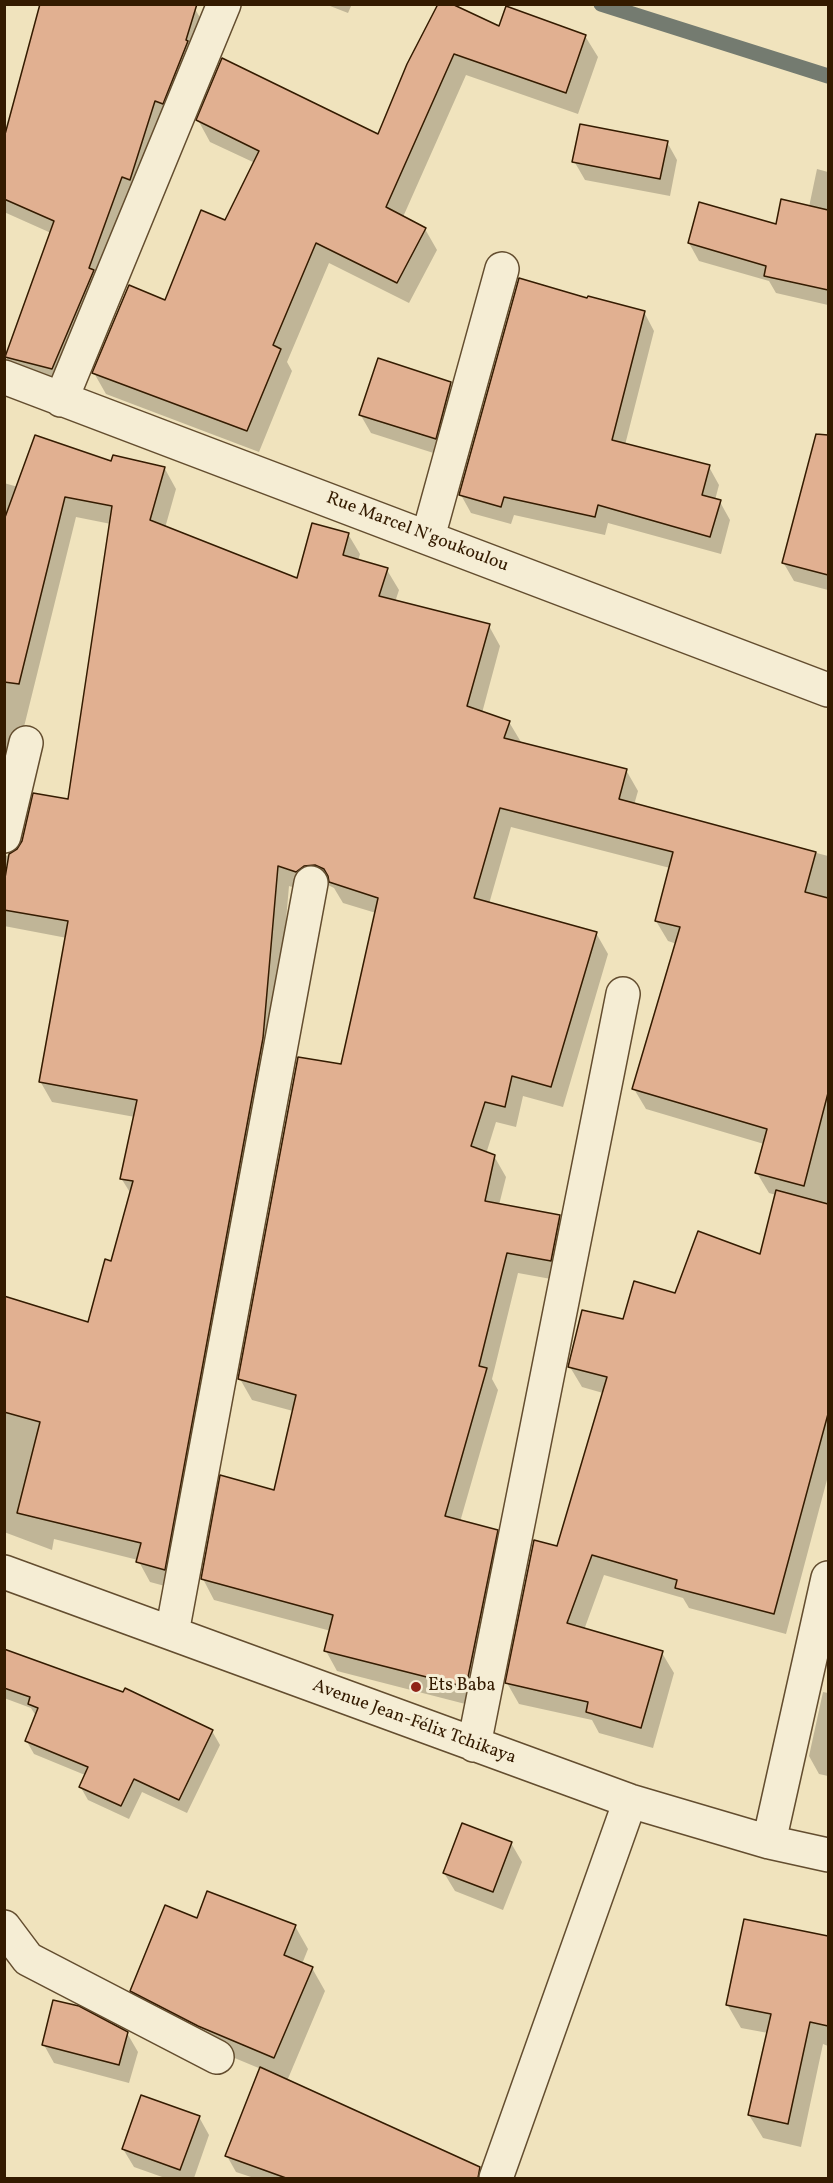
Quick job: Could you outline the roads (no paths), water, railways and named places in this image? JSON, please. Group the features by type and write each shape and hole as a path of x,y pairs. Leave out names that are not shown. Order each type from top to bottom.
{"street":[{"path":"61,400 224,4"},
{"path":"428,537 502,269"},
{"name":"Rue Marcel N'goukoulou","path":"4,377 828,690"},
{"path":"4,836 26,743"},
{"path":"172,1633 311,883"},
{"path":"474,1745 623,994"},
{"name":"Avenue Jean-Félix Tchikaya","path":"4,1572 630,1802 769,1842 828,1855"},
{"path":"769,1842 828,1578"},
{"path":"496,2178 630,1802"},
{"path":"4,1928 28,1959 217,2057"}],"waterway":[{"path":"601,4 828,76"}],"place":[{"name":"Ets Baba","path":"416,1687"}]}
